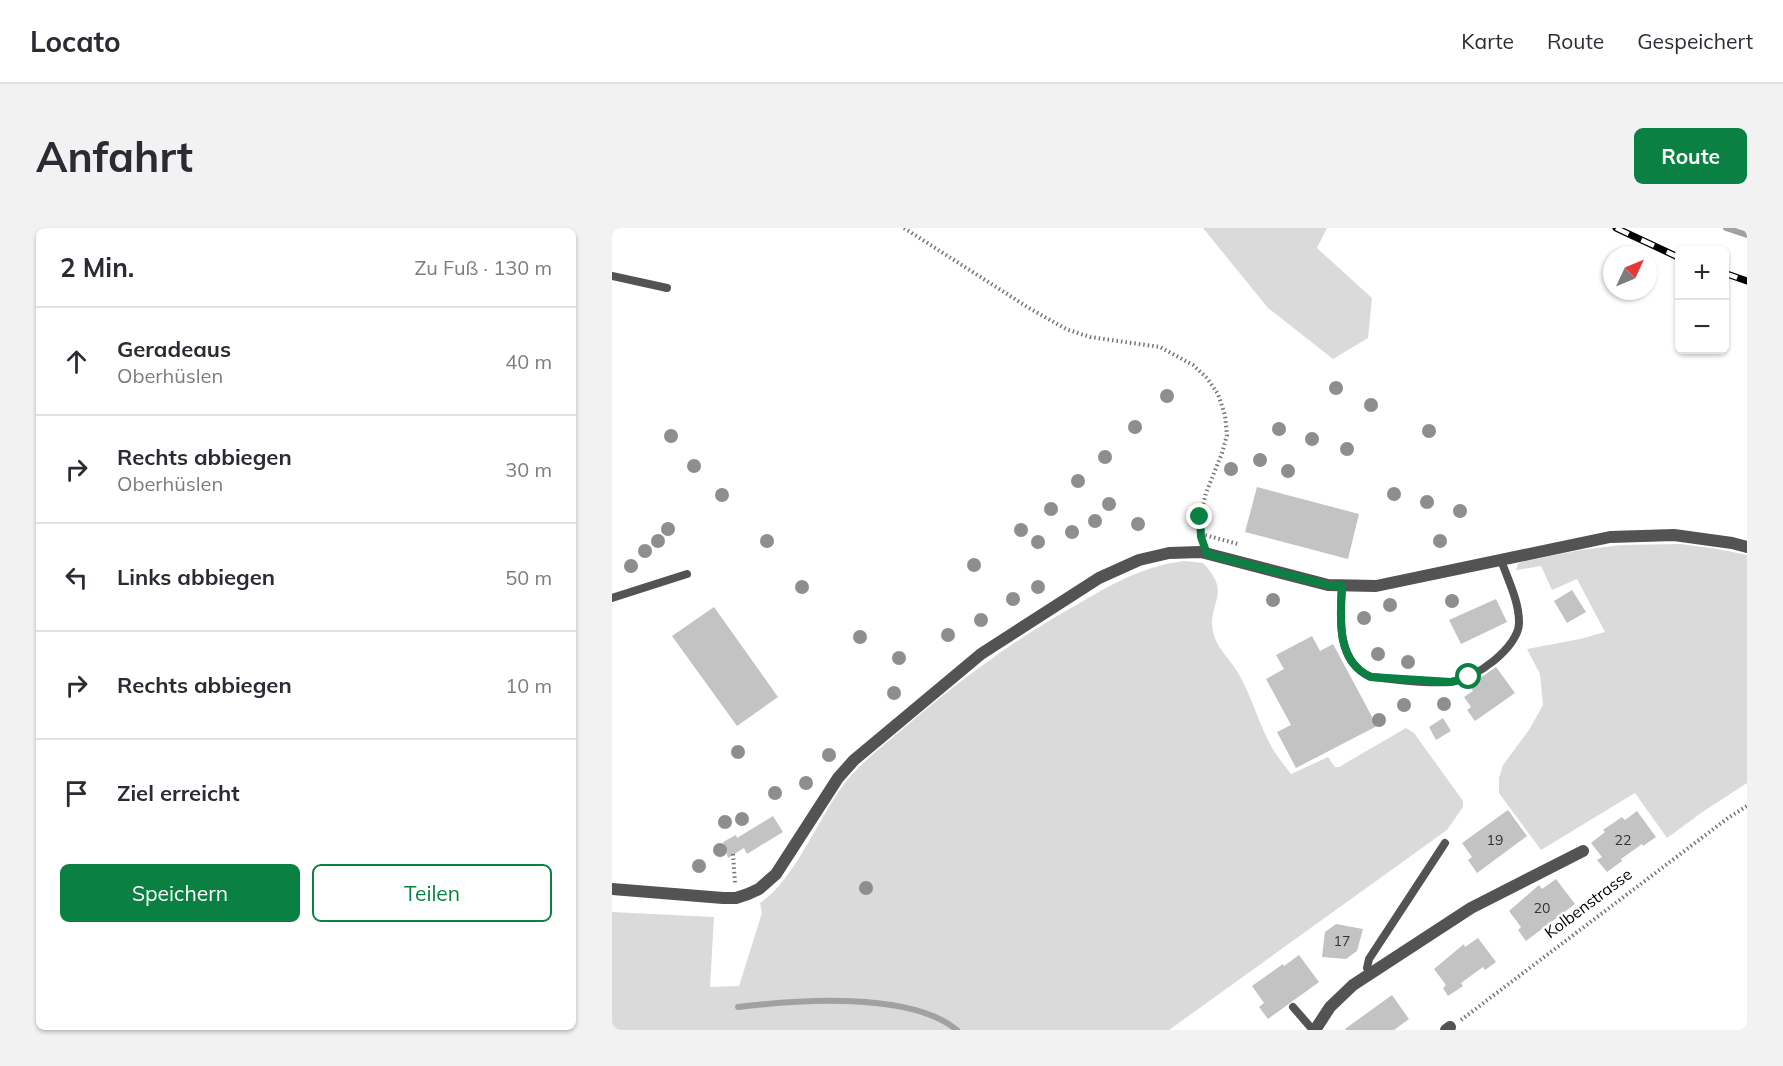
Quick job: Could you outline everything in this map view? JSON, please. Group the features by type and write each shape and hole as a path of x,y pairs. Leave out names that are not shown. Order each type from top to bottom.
{"street":[{"path":"612,889 736,898 759,889 776,874 838,778 854,760 981,654 1100,578 1139,560 1169,553 1207,554 1328,585 1376,586 1610,537 1674,535 1747,547"},
{"path":"1314,1030 1330,1006 1353,985 1471,908 1583,851"}],"lane":[{"path":"612,276 667,288"},
{"path":"1342,586 1342,642 1351,661 1364,674 1371,677 1451,682 1469,677 1502,654 1517,636 1520,624 1517,606 1501,560"},
{"path":"612,598 687,574"},
{"path":"1370,974 1367,968 1369,959 1445,843"},
{"path":"1293,1006 1314,1030"}],"path":[{"path":"904,228 1029,308 1066,328 1090,337 1160,347 1193,365 1207,378 1218,394 1225,415 1227,435 1206,493 1200,517 1201,537 1207,554"},
{"name":"Kolbenstrasse","path":"1448,1029 1747,806"},
{"path":"734,854 736,898"}],"shaded area":[{"path":"1203,228 1327,228 1317,248 1372,298 1368,338 1333,359 1268,308"},
{"path":"1680,544 1747,555 1747,783 1667,838 1635,793 1541,850 1499,793 1499,778 1503,765 1529,730 1543,705 1540,674 1527,649 1605,632 1577,579 1552,590 1541,566 1516,570 1518,564 1581,550 1621,545"},
{"path":"1184,561 1203,563 1212,574 1218,591 1213,613 1213,632 1220,648 1242,681 1274,751 1291,774 1328,757 1335,767 1339,767 1406,728 1414,733 1463,801 1463,807 1447,830 1169,1030 612,1030 612,912 714,917 710,987 739,986 762,913 760,903 784,880 844,784 865,761 984,664 1049,621 1125,578 1153,568"}],"building":[{"path":"1257,487 1359,514 1348,559 1245,532"},
{"path":"1572,590 1586,612 1567,623 1554,601"},
{"path":"1496,599 1507,622 1461,644 1449,620"},
{"path":"714,607 778,697 737,726 672,636"},
{"path":"1312,636 1320,651 1333,644 1377,726 1296,768 1277,732 1291,725 1266,679 1284,669 1276,655"},
{"path":"1496,667 1515,693 1475,721 1467,710 1471,707 1464,697 1473,691 1470,685"},
{"path":"1443,718 1451,731 1436,740 1429,727"},
{"path":"1508,810 1527,836 1477,873 1468,860 1472,857 1462,843"},
{"path":"1637,811 1656,837 1621,859 1622,861 1607,872 1597,860 1602,857 1591,843 1605,832 1603,830 1622,817 1625,820"},
{"path":"773,816 783,832 747,854 744,848 728,858 723,842 736,835 737,838"},
{"path":"1556,879 1575,904 1526,941 1518,930 1521,927 1509,911 1539,885 1542,889"},
{"path":"1336,924 1363,929 1357,951 1346,959 1322,957 1325,932"},
{"path":"1478,938 1496,962 1485,970 1483,967 1461,983 1463,986 1448,996 1443,988 1446,985 1434,969 1464,944 1465,947"},
{"path":"1299,955 1319,982 1268,1019 1259,1007 1264,1003 1252,986"},
{"path":"1392,995 1409,1019 1394,1030 1345,1029"}],"waterway":[{"path":"1726,228 1747,235"},
{"path":"738,1007 820,1001 882,1004 911,1009 936,1018 957,1030"}],"railway":[{"path":"1616,228 1675,256"},
{"path":"1729,275 1747,281"}],"route":[{"path":"1200,517 1201,537 1207,554 1328,585 1342,586 1342,642 1351,661 1364,674 1371,677 1451,682 1469,677"}]}
